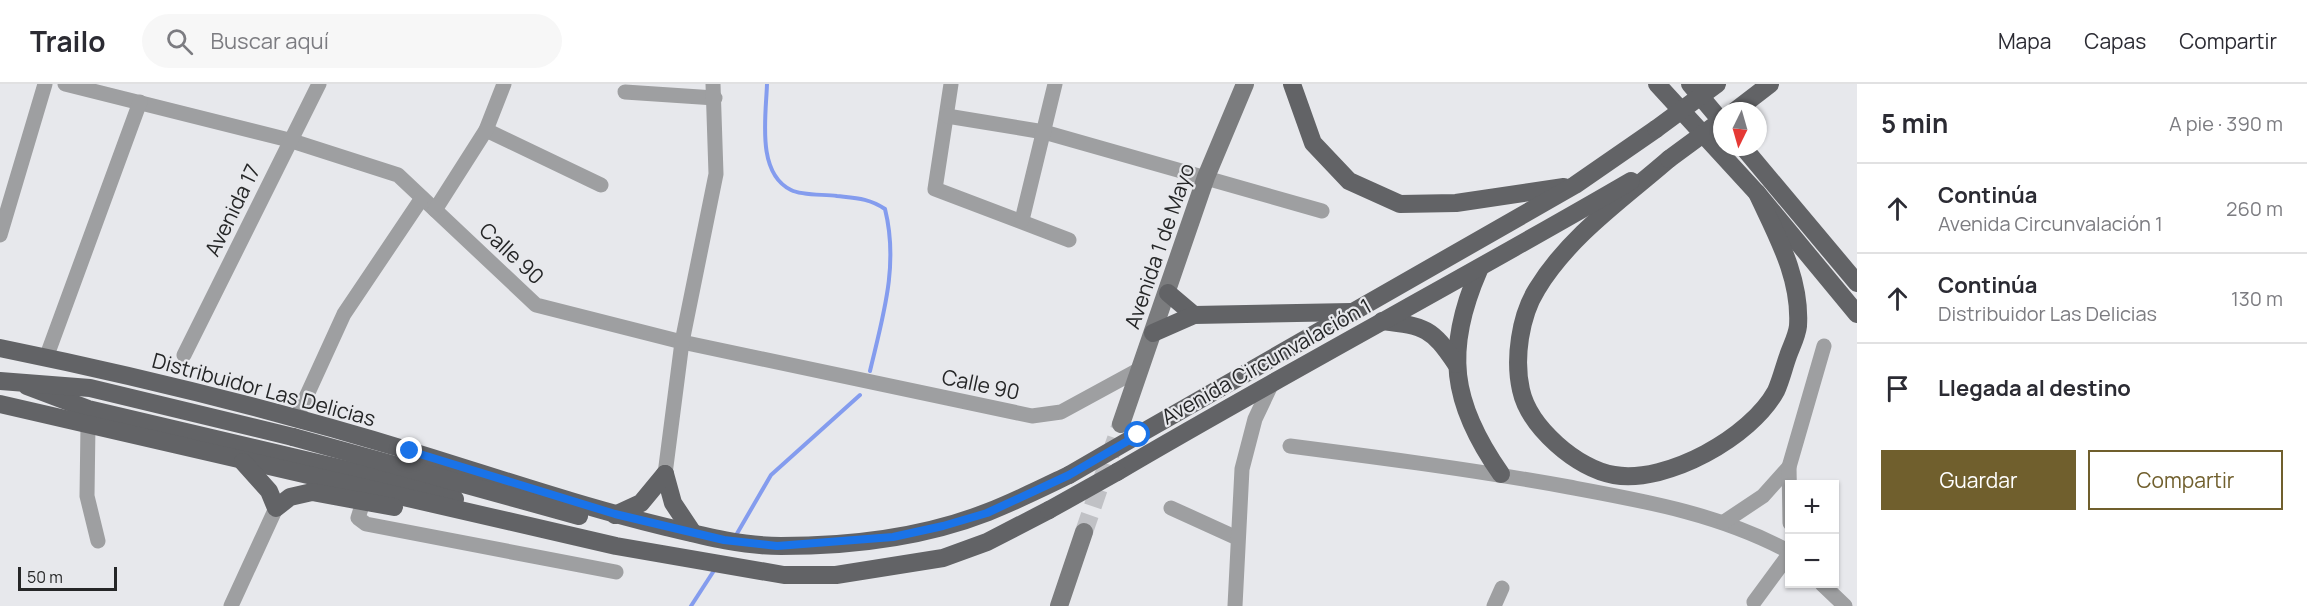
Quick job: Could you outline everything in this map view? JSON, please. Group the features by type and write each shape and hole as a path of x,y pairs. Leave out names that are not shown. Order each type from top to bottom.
{"main road":[{"path":"1292,84 1313,143 1348,181 1400,204 1456,203 1575,185"},
{"path":"1657,84 1757,194 1857,314"},
{"path":"1690,84 1713,111"},
{"name":"Avenida Circunvalación 1","path":"653,524 733,541 777,546 816,545 893,537 987,513 1069,475 1575,185 1717,84"},
{"path":"1747,102 1764,89"},
{"name":"Avenida Circunvalación 1","path":"524,525 616,546 784,575 836,575 943,558 987,542 1049,510 1273,380 1479,270 1669,159 1713,127"},
{"path":"1751,156 1857,283"},
{"path":"1669,159 1563,251 1535,291 1518,343 1521,391 1542,430 1575,459 1614,475 1651,475 1695,460 1740,433 1775,392 1798,327 1792,268 1757,194"},
{"path":"1479,270 1465,303 1456,364 1466,416 1478,442 1501,474"},
{"path":"1168,293 1194,315"},
{"path":"1152,333 1194,315 1353,312"},
{"path":"1383,321 1413,324 1435,334 1456,364"},
{"name":"Distribuidor Las Delicias","path":"0,348 296,419 653,524"},
{"path":"0,376 88,408 424,488 524,525"},
{"path":"0,381 90,388 292,437 570,515 653,524"},
{"path":"0,404 524,525"},
{"path":"242,461 269,491 276,508 290,496 312,492 363,502 524,525"},
{"path":"615,514 641,503 664,474"},
{"path":"664,474 673,503 693,533"}],"street":[{"path":"0,235 45,84"},
{"name":"Calle 90","path":"65,84 289,140 398,175 536,305 682,342 1032,416 1061,412 1140,369"},
{"name":"Avenida 17","path":"184,356 289,140 319,84"},
{"path":"435,210 486,130 504,84"},
{"path":"951,84 935,189 1022,220 1069,240"},
{"path":"1022,220 1055,84"},
{"name":"Avenida 1 de Mayo","path":"1121,424 1168,293 1206,177 1245,84"},
{"path":"625,92 714,91 716,174 682,342 664,474"},
{"path":"46,358 140,102"},
{"path":"947,116 1044,132 1322,211"},
{"path":"486,130 601,185"},
{"path":"296,419 344,314 422,198"},
{"path":"1789,480 1789,467 1824,346"},
{"path":"1234,606 1239,496 1247,444 1255,419 1273,380"},
{"path":"88,425 87,496 98,541"},
{"path":"1290,446 1501,474 1665,504 1724,522 1760,536 1785,549"},
{"path":"1724,522 1763,496 1789,467"},
{"path":"363,502 358,518 360,522 366,524 616,572"},
{"path":"231,606 276,508"},
{"path":"1171,508 1237,538"},
{"path":"1059,606 1084,532"},
{"path":"1754,602 1785,559"},
{"path":"1494,606 1503,588"},
{"path":"1826,588 1845,606"}],"waterway":[{"path":"767,84 766,143 772,171 780,182 796,192 862,199 885,209 889,230 890,270 888,290 870,371"},
{"path":"735,537 771,475 860,395"},
{"path":"691,606 715,569"}],"tunnel":[{"path":"1084,532 1121,424"}],"route":[{"path":"410,451 571,503 724,540 777,546 816,545 893,537 987,513 1069,475 1138,435"}]}
